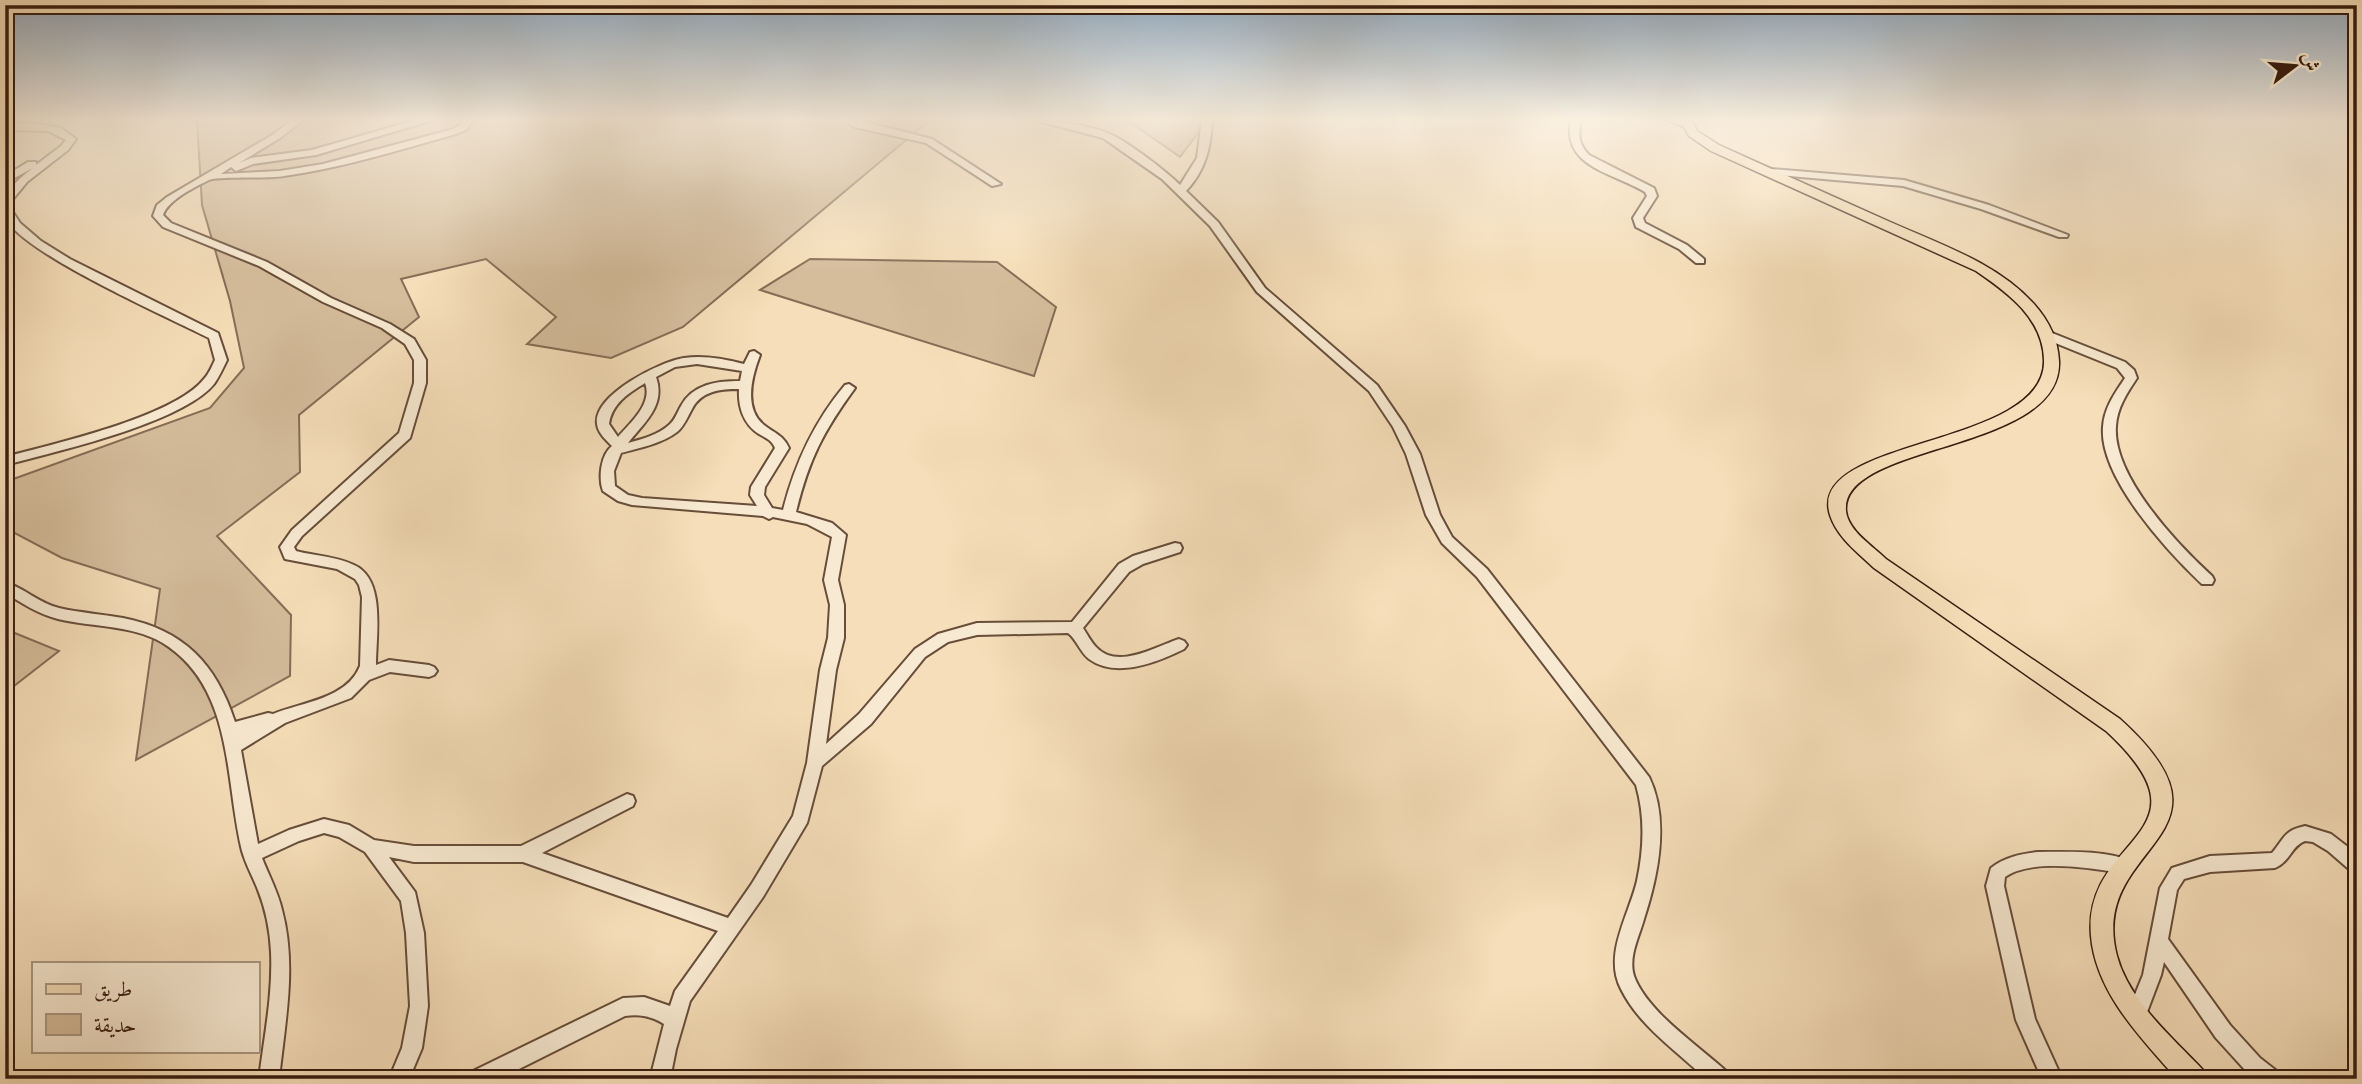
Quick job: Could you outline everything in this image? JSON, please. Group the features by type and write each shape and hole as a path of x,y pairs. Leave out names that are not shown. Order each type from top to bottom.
{"main road":[{"path":"1768,171 1981,268 2027,304 2047,335 2054,367 2049,382 2039,397 2020,411 1947,442 1859,473 1844,484 1837,500 1838,520 1887,570 2098,713 2137,747 2155,774 2164,804 2155,826 2125,866 2102,908 2102,939 2112,971 2137,1014 2194,1079"}],"street":[{"path":"5,180 23,171"},
{"path":"5,202 23,180 35,171"},
{"path":"223,171 161,207 158,216 162,222 263,264 327,300 386,326 410,342 421,359 420,383 405,435 297,533 287,547 290,555 357,571 364,577 369,586 368,666 364,676"},
{"path":"211,178 228,171"},
{"path":"211,178 301,171"},
{"path":"975,171 996,184"},
{"path":"1157,171 1214,223 1261,290 1373,388 1404,435 1422,477 1433,515 1447,540 1482,573 1635,768 1649,797 1651,850 1638,909 1623,955 1626,978 1653,1018 1720,1079"},
{"path":"1181,191 1198,171"},
{"path":"1612,171 1645,186 1652,193 1638,218 1640,225 1683,247 1700,261"},
{"path":"1771,172 1905,183 1985,207 2063,235"},
{"path":"5,208 16,225 53,253 96,278 197,326 214,336 222,346 222,358 217,371 204,386 174,407 112,430 5,461"},
{"path":"2047,335 2114,362 2130,373 2131,378 2118,397 2111,416 2109,430 2112,448 2120,468 2156,527 2171,546 2207,580"},
{"path":"754,355 744,385 751,420 757,427 777,437 782,448 758,487 759,502 768,513"},
{"path":"615,448 602,425 605,414 615,397 662,367 687,361 714,362 748,369"},
{"path":"649,376 654,388 652,403 615,448 606,482 608,488 620,497 651,503 718,507 788,516 822,524 839,535 831,580 837,605 836,638 828,670 815,764 801,818 757,891 692,980 674,1019 660,1079"},
{"path":"615,448 672,430 680,421 688,403 701,390 744,385"},
{"path":"788,516 797,479 819,427 831,407 849,388"},
{"path":"1075,628 1124,568 1138,560 1175,548"},
{"path":"5,587 41,608 58,613 130,623 179,647 187,653 215,691 232,738 240,805 252,855 270,897 281,951 269,1079"},
{"path":"5,596 27,611 58,613"},
{"path":"815,764 864,719 920,653 943,638 977,629 1075,628"},
{"path":"1075,628 1093,654 1110,662 1141,658 1179,645"},
{"path":"232,738 341,696 364,676 389,666 429,671"},
{"path":"523,854 628,801"},
{"path":"252,855 295,835 324,826 343,830 371,847 414,854 523,854 731,926"},
{"path":"2137,1014 2152,975 2169,888 2178,873 2192,867 2274,860 2282,855 2289,841 2299,835 2312,834 2331,843 2357,866"},
{"path":"371,847 409,898 415,933 419,1006 412,1048 399,1079"},
{"path":"2050,1074 2026,1020 1995,886 1997,873 2009,865 2027,861 2098,860 2125,866"},
{"path":"2159,941 2204,1009 2246,1057 2271,1079"},
{"path":"478,1079 623,1007 638,1004 649,1006 674,1019"}],"green space":[{"path":"200,171 870,171 683,327 611,358 527,344 556,317 486,259 401,279 419,317 299,415 300,472 217,536 291,615 290,676 136,760 160,589 62,558 5,528 5,482 210,408 244,368 230,301 202,205"},
{"path":"810,259 997,262 1056,307 1034,376 760,290"},
{"path":"5,629 59,651 5,693"}]}
